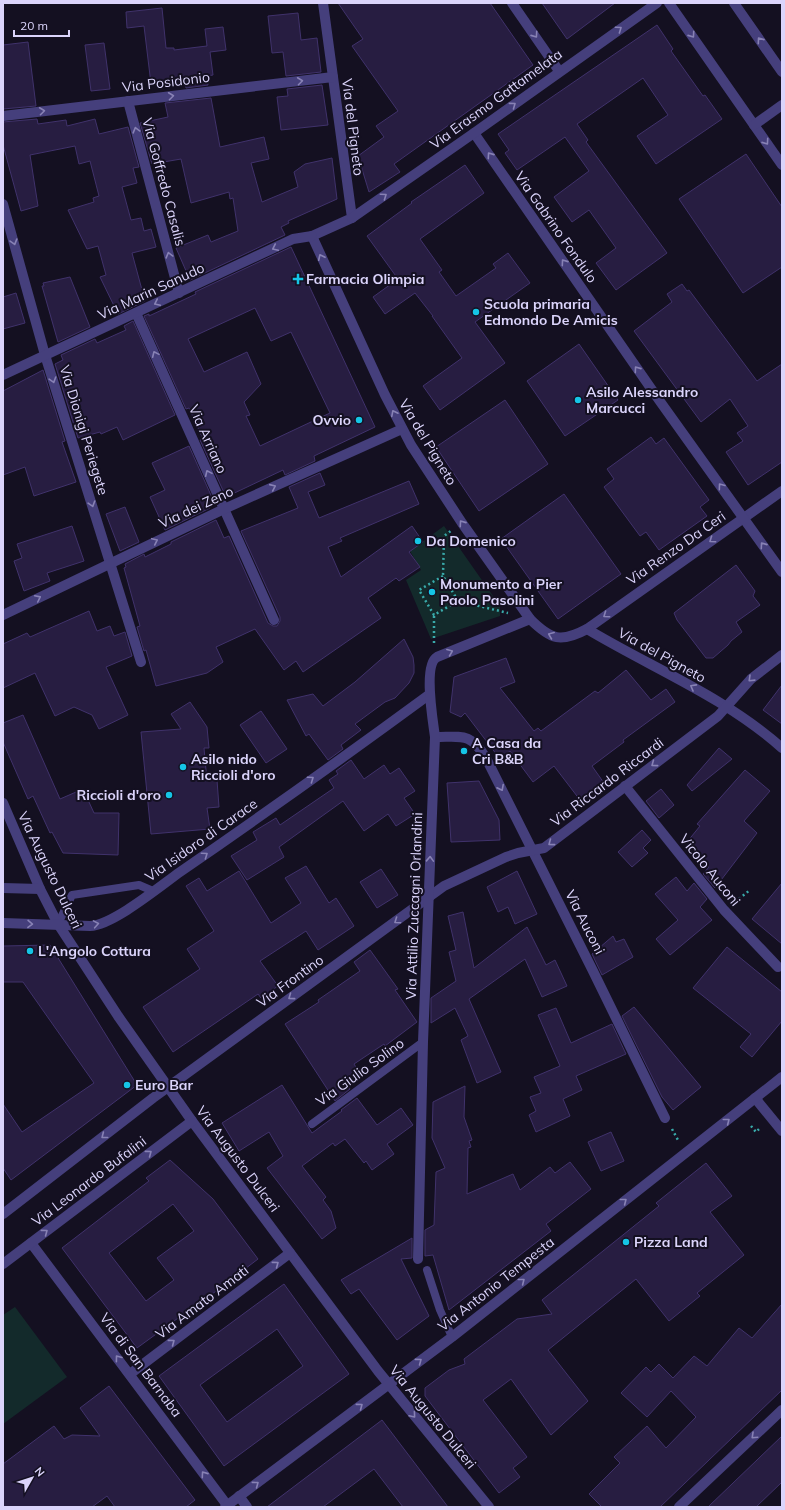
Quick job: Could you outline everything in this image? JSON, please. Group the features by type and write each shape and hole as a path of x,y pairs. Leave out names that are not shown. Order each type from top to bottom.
{"street":[{"name":"Via del Pigneto","path":"323,3 352,218"},
{"path":"512,3 560,71"},
{"name":"Via Erasmo Gattamelata","path":"352,218 657,3"},
{"path":"670,3 782,165"},
{"path":"734,3 782,72"},
{"name":"Via Posidonio","path":"3,116 333,77"},
{"name":"Via Goffredo Casalis","path":"128,101 180,293"},
{"path":"754,125 782,105"},
{"name":"Via Gabrino Fondulo","path":"474,133 659,400 782,572"},
{"name":"Via Dionigi Periegete","path":"3,204 45,355 111,562 141,662"},
{"path":"312,236 352,218"},
{"name":"Via del Pigneto","path":"312,236 385,395 420,461 530,619 545,632 560,638 569,638 587,629 727,706 761,730 782,748"},
{"name":"Via Marin Sanudo","path":"3,375 293,239 312,236"},
{"name":"Via Arriano","path":"136,313 274,620"},
{"name":"Via dei Zeno","path":"3,615 224,509 402,428"},
{"name":"Via Renzo Da Ceri","path":"587,629 782,491"},
{"name":"Via Attilio Zuccagni Orlandini","path":"418,1258 423,1042 435,736 430,694 431,665 435,658 530,619"},
{"name":"Via Riccardo Riccardi","path":"429,898 444,886 506,857 544,848 718,716 751,679 782,655"},
{"name":"Via Isidoro di Carace","path":"3,923 90,926 102,924 125,911 430,694"},
{"name":"Via Auconi","path":"435,736 467,737 476,743 488,761 665,1118"},
{"name":"Vicolo Auconi","path":"625,786 724,910 778,967"},
{"name":"Via Augusto Dulceri","path":"3,803 40,889 58,924 118,1016 192,1121 388,1385 489,1507"},
{"path":"3,888 40,889"},
{"name":"Via Frontino","path":"168,1087 429,898"},
{"name":"Via Antonio Tempesta","path":"226,1506 452,1336 782,1078"},
{"name":"Via Leonardo Bufalini","path":"5,1210 168,1087"},
{"path":"755,1098 782,1130"},
{"name":"Via Leonardo Bufalini","path":"3,1264 192,1121"},
{"name":"Via di San Barnaba","path":"31,1243 130,1374 226,1506"},
{"name":"Via Amato Amati","path":"130,1374 290,1253"},
{"path":"679,1507 782,1410"},
{"path":"239,1496 247,1507"}],"lane":[{"path":"58,924 72,895 139,885 153,891"},
{"name":"Via Giulio Solino","path":"312,1124 423,1042"},
{"path":"427,1270 440,1310 452,1336"}],"path":[{"path":"458,601 443,576 444,536 462,523"},
{"path":"434,644 434,616 419,590 443,576"},
{"path":"434,616 458,601 502,611"},
{"path":"734,902 750,890"},
{"path":"665,1118 686,1153"},
{"path":"751,1126 756,1132 760,1128"}],"green space":[{"path":"444,526 500,606 500,616 431,639 406,580 421,570 410,551"},
{"path":"15,1307 67,1377 3,1424 3,1315"}],"building":[{"path":"338,3 490,3 533,65 394,164 400,172 369,192 358,156 384,137 376,126 398,111 352,46 363,39"},
{"path":"542,3 615,3 567,39"},
{"path":"162,8 166,48 174,48 174,50 207,46 205,29 223,27 226,50 210,52 213,75 207,76 208,85 186,88 185,81 151,84 144,26 127,28 126,12"},
{"path":"298,13 301,40 317,38 321,72 286,76 283,52 272,53 268,16"},
{"path":"657,25 673,49 671,51 703,96 705,95 722,119 656,164 637,136 668,115 643,78 577,124 588,140 586,142 667,253 616,290 596,263 616,248 589,210 572,222 554,197 589,171 565,137 517,170 505,153 509,150 498,134"},
{"path":"28,42 36,106 3,109 3,45"},
{"path":"104,43 110,89 91,91 85,45"},
{"path":"322,85 328,125 281,130 277,97 288,96 287,89"},
{"path":"211,98 220,147 264,137 269,159 251,163 262,202 298,187 294,172 305,164 332,158 337,199 288,221 289,223 281,227 285,235 190,280 176,248 208,235 211,242 238,231 233,198 230,199 229,192 191,203 181,159 152,164 140,123 168,117 165,103"},
{"path":"37,119 38,124 66,120 67,126 95,119 99,134 128,127 139,167 133,168 137,183 122,187 131,220 141,218 144,231 151,229 156,247 132,253 145,301 118,314 100,277 106,275 98,246 87,249 68,210 94,202 93,198 99,196 90,161 79,164 75,146 30,155 38,206 21,211 3,145 3,122"},
{"path":"746,154 782,207 782,267 743,293 679,199"},
{"path":"465,165 484,193 420,239 442,270 439,272 456,296 496,268 493,264 508,253 530,283 475,322 505,363 440,410 423,386 462,358 415,293 385,314 373,297 398,279 367,236 412,203 411,202"},
{"path":"291,247 375,427 314,456 315,461 285,475 283,470 226,497 200,440 203,439 189,408 186,409 144,316 149,314 149,316 196,294 195,292","holes":["255,308 271,341 291,332 330,413 260,446 246,416 250,415 244,402 261,384 247,352 204,372 188,339"]},
{"path":"70,277 90,327 58,342 42,286 44,286 43,283"},
{"path":"682,284 687,291 689,290 757,381 782,364 782,462 748,485 726,452 743,441 737,433 748,426 730,399 701,422 634,331 672,302 667,294"},
{"path":"16,293 25,323 3,329 3,297"},
{"path":"133,321 175,415 123,440 117,427 101,434 100,432 78,438 55,364 63,360 61,355 95,339 97,343 126,330 124,326"},
{"name":"Asilo Alessandro Marcucci","path":"579,344 618,400 565,436 527,381"},
{"path":"43,370 65,441 62,442 76,482 34,496 25,467 3,475 3,391"},
{"path":"505,400 548,464 479,511 436,447"},
{"path":"651,437 656,444 664,438 709,500 700,507 707,516 659,550 646,532 640,536 604,487 614,479 607,469"},
{"path":"189,446 214,502 209,505 210,508 165,530 150,497 165,490 152,463"},
{"path":"320,473 325,485 308,492 319,518 409,481 419,504 340,538 342,541 328,547 341,577 412,526 423,542 409,552 420,567 399,581 396,578 368,598 381,618 303,672 296,661 284,670 255,629 216,647 223,662 207,673 156,686 146,650 144,651 137,627 140,626 124,568 126,567 125,564 144,554 145,557 171,544 171,542 216,520 224,538 229,536 268,623 273,626 277,626 280,621 280,617 241,531 298,508 289,487"},
{"path":"564,494 621,574 558,619 501,539"},
{"path":"125,507 139,542 120,551 106,514"},
{"path":"72,526 84,561 47,573 50,581 24,591 14,561 22,558 17,544"},
{"path":"736,565 755,591 753,596 760,605 736,622 742,632 713,658 706,658 677,620 674,613"},
{"path":"89,611 97,631 110,626 114,636 125,632 132,656 106,667 128,715 99,729 92,715 74,707 55,716 35,673 3,688 3,644 27,633 30,637"},
{"path":"404,639 413,657 414,665 414,673 409,683 395,698 385,702 355,724 361,730 341,745 343,749 328,760 309,734 306,736 287,700 313,694 323,706 355,682"},
{"path":"506,658 515,682 500,688 534,731 538,728 541,731 595,691 598,693 626,670 651,700 666,689 675,702 623,740 624,742 592,766 604,783 580,800 554,766 533,782 510,751 500,759 465,713 461,717 450,712 454,677"},
{"path":"782,685 782,724 763,710"},
{"name":"Riccioli d'oro","path":"190,702 207,727 209,748 204,748 207,781 217,780 219,807 207,808 210,829 151,834 141,732 181,729 171,714"},
{"path":"261,711 287,749 266,763 240,725"},
{"path":"23,715 60,799 83,789 94,813 119,813 118,855 63,853 52,832 50,833 33,796 28,799 3,742 3,723"},
{"path":"719,748 732,759 692,791 687,785"},
{"path":"351,760 364,779 384,765 390,774 399,768 415,791 404,798 415,814 396,826 388,814 364,831 343,801 279,847 284,857 247,880 231,856 257,840 253,832 276,818 280,825 334,788 329,780 338,774 336,771"},
{"path":"745,770 770,791 744,821 757,833 715,888 703,874 709,867 687,842 700,826 697,824"},
{"path":"479,781 499,820 500,840 451,842 447,783"},
{"path":"661,789 674,805 659,818 646,801"},
{"path":"642,830 651,840 643,848 648,853 632,867 618,852"},
{"path":"306,866 329,903 336,898 354,926 318,950 306,931 260,961 278,986 261,998 258,994 173,1052 143,1007 200,969 187,949 214,931 186,886 199,878 207,891 239,871 271,923 301,903 285,878"},
{"path":"381,869 398,895 377,908 360,882"},
{"path":"517,871 537,914 515,924 508,907 498,912 487,887"},
{"path":"676,877 687,891 694,883 707,899 700,907 712,920 670,955 656,939 678,920 655,894"},
{"path":"782,883 782,944 752,919"},
{"path":"463,912 474,968 527,927 546,965 555,960 567,986 542,997 525,959 469,999 501,1072 477,1083 461,1040 468,1036 455,1008 431,1023 431,998 456,981 449,952 456,950 448,916"},
{"path":"613,936 616,942 624,939 633,957 602,975 592,954"},
{"path":"50,945 137,1085 11,1180 3,1168 3,1104 22,1132 94,1083 23,982 3,982 3,946"},
{"path":"727,947 782,992 782,1021 752,1057 740,1047 751,1034 693,988"},
{"path":"370,950 398,989 395,990 417,1022 385,1046 384,1044 354,1064 362,1077 348,1086 350,1089 335,1101 285,1024 319,1002 318,1000 360,971 354,962"},
{"path":"634,1007 701,1087 673,1110 662,1097 622,1016"},
{"path":"556,1008 571,1043 612,1024 626,1054 576,1076 582,1090 563,1099 570,1116 536,1132 529,1115 536,1111 530,1097 541,1093 534,1077 560,1066 538,1015"},
{"path":"282,1085 312,1133 357,1098 377,1125 401,1108 413,1125 387,1144 394,1154 372,1170 366,1161 364,1163 345,1139 335,1146 333,1143 302,1166 326,1197 323,1200 331,1211 336,1228 322,1239 267,1168 283,1156 269,1132 239,1151 222,1123"},
{"path":"465,1086 464,1117 472,1140 469,1141 471,1147 468,1148 467,1194 513,1174 520,1190 550,1167 555,1173 570,1162 591,1189 546,1224 551,1231 449,1310 433,1255 425,1256 425,1230 434,1225 436,1172 445,1168 432,1138 433,1102"},
{"path":"611,1132 624,1161 601,1171 588,1142"},
{"path":"170,1160 213,1199 258,1259 186,1314 185,1313 137,1348 62,1248 149,1181 146,1178","holes":["173,1204 194,1231 157,1258 174,1280 146,1301 109,1253"]},
{"path":"706,1163 732,1196 710,1212 744,1255 697,1293 700,1296 669,1321 636,1279 548,1350 588,1401 551,1435 511,1379 483,1400 527,1457 513,1468 520,1477 499,1493 425,1396 425,1388 449,1370 465,1364 464,1359 517,1319 552,1314 542,1300 659,1206 656,1203"},
{"path":"412,1238 412,1258 401,1259 429,1316 397,1340 359,1289 351,1294 341,1280"},
{"path":"284,1284 349,1374 224,1466 159,1376","holes":["277,1329 303,1366 227,1422 200,1385"]},
{"path":"782,1304 782,1390 660,1507 602,1507 589,1494 620,1463 614,1457 647,1426 666,1448 696,1417 671,1391 647,1417 621,1393 646,1367 651,1372 659,1364 673,1378 694,1356 707,1366 739,1328 752,1338"},
{"path":"109,1386 195,1500 186,1507 115,1507 107,1496 92,1507 3,1507 3,1464 54,1426 64,1439 72,1435 100,1436 80,1408"},
{"path":"382,1420 448,1507 403,1507 374,1469 323,1507 267,1507"},
{"path":"782,1436 782,1482 756,1507 708,1507"}],"place":[{"name":"Farmacia Olimpia","path":"298,279"},
{"name":"Scuola primaria Edmondo De Amicis","path":"476,312"},
{"name":"Asilo Alessandro Marcucci","path":"578,400"},
{"name":"Ovvio","path":"359,420"},
{"name":"Da Domenico","path":"418,541"},
{"name":"Monumento a Pier Paolo Pasolini","path":"432,592"},
{"name":"A Casa da Cri B&B","path":"464,751"},
{"name":"Asilo nido Riccioli d'oro","path":"183,767"},
{"name":"Riccioli d'oro","path":"169,795"},
{"name":"L'Angolo Cottura","path":"30,951"},
{"name":"Euro Bar","path":"127,1085"},
{"name":"Pizza Land","path":"626,1242"}]}
